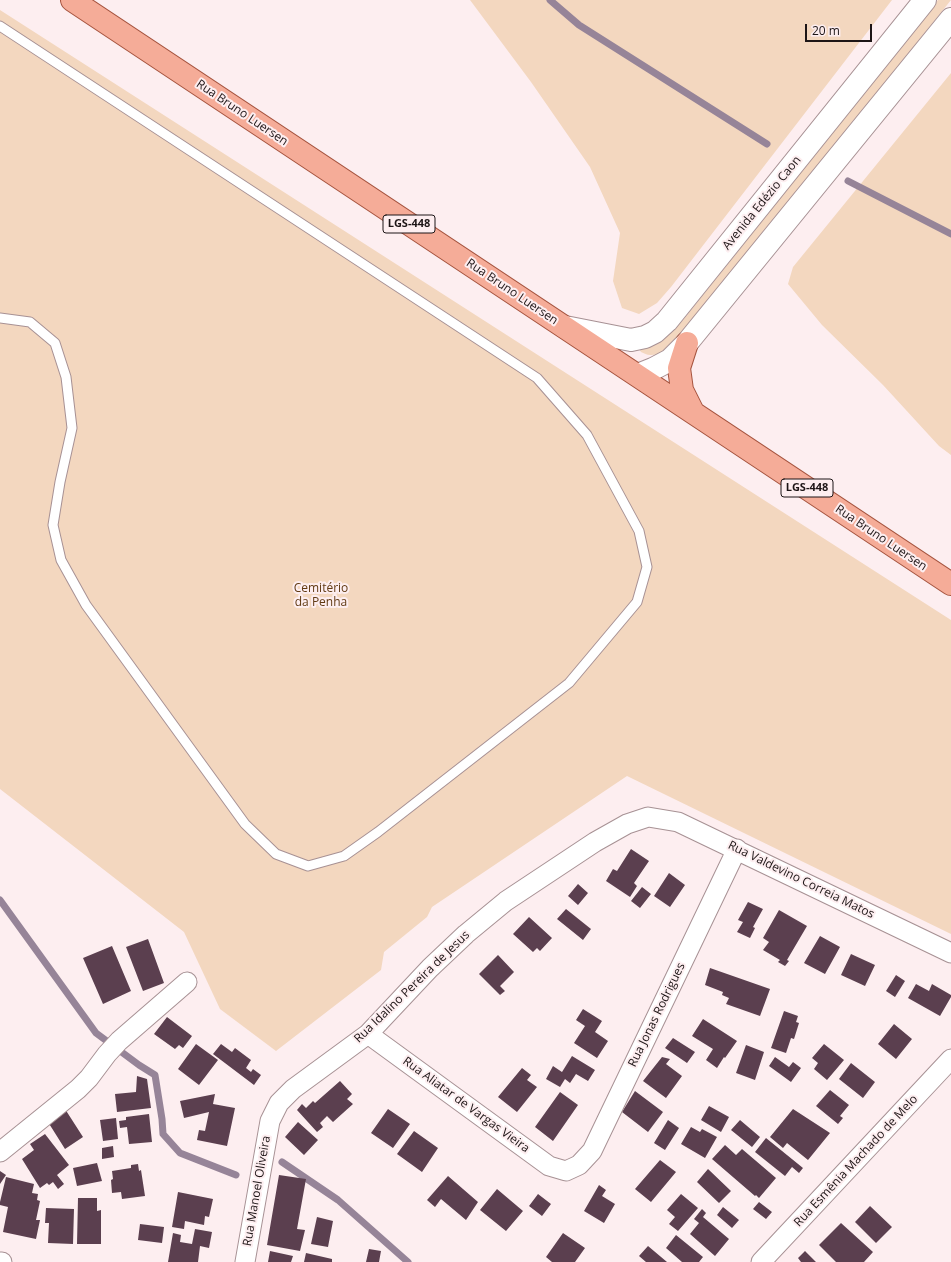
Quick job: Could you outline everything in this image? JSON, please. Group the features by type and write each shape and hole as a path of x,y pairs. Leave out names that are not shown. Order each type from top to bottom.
{"main road":[{"name":"Rua Bruno Luersen","path":"72,0 951,584"},
{"name":"Avenida Edézio Caon","path":"565,327 631,340 645,337 655,332 672,315 926,0"},
{"path":"638,375 653,370 670,360 687,343 951,20"},
{"path":"687,343 679,368 682,390 692,412"}],"street":[{"name":"Rua Valdevino Correia Matos","path":"648,817 678,822 951,953"},
{"name":"Rua Idalino Pereira de Jesus","path":"270,1121 278,1103 368,1034 430,968 466,934 506,901 594,842 627,824 648,817"},
{"name":"Rua Jonas Rodrigues","path":"566,1171 580,1165 592,1151 737,849"},
{"path":"0,1152 78,1089 89,1078 113,1047 188,982"},
{"name":"Rua Aliatar de Vargas Vieira","path":"368,1034 549,1166 566,1171"},
{"name":"Rua Esmênia Machado de Melo","path":"761,1262 951,1059"},
{"name":"Rua Manoel Oliveira","path":"245,1262 270,1121"}],"lane":[{"path":"0,26 537,378 587,435 639,531 647,567 637,602 569,683 378,832 344,856 308,866 276,854 240,818 86,605 61,560 54,525 60,482 72,428 66,377 55,343 30,322 0,318"}],"green space":[{"path":"470,0 892,0 671,287 657,303 639,314 622,308 613,281 620,233 590,167 531,82"},
{"path":"938,0 951,0 692,325 674,344 663,352 650,355 641,352 639,349 664,339 683,320"},
{"name":"Cemitério da Penha","path":"0,10 951,620 951,934 627,776 432,907 427,917 384,952 381,970 276,1051 220,1009 184,932 0,789"},
{"path":"951,73 951,455 939,446 883,385 822,325 788,284 793,267"}],"building":[{"path":"631,849 649,861 634,883 637,886 630,897 606,881 613,869 617,871"},
{"path":"669,873 685,885 670,907 654,896"},
{"path":"578,884 588,893 578,905 568,896"},
{"path":"642,887 651,894 640,908 631,901"},
{"path":"748,902 763,909 753,927 755,928 750,938 737,932 743,922 738,920"},
{"path":"566,909 591,929 583,940 557,919"},
{"path":"779,910 807,926 785,966 778,962 780,960 763,950 769,942 763,938"},
{"path":"529,917 552,938 540,951 537,948 533,952 513,934"},
{"path":"820,936 840,947 825,974 804,963"},
{"path":"148,939 164,983 143,991 126,947"},
{"path":"112,946 131,991 103,1004 83,958"},
{"path":"851,954 875,965 865,986 841,975"},
{"path":"498,955 514,972 500,986 505,991 500,995 479,974"},
{"path":"710,968 770,989 760,1016 726,1004 729,998 722,995 723,992 705,985"},
{"path":"896,975 905,981 895,997 886,991"},
{"path":"916,984 929,991 932,984 951,995 940,1016 908,998"},
{"path":"583,1009 602,1021 595,1032 608,1041 597,1058 574,1043 585,1026 576,1020"},
{"path":"784,1011 798,1016 796,1022 799,1023 794,1039 791,1038 786,1053 771,1048"},
{"path":"167,1017 192,1036 183,1048 179,1045 175,1049 154,1034"},
{"path":"703,1019 737,1041 717,1068 706,1060 713,1049 692,1036"},
{"path":"894,1024 912,1039 896,1059 878,1044"},
{"path":"673,1038 695,1052 687,1063 665,1048"},
{"path":"196,1044 218,1060 199,1085 178,1069"},
{"path":"221,1044 232,1052 235,1048 251,1060 246,1068 251,1072 253,1069 261,1075 254,1085 213,1054"},
{"path":"824,1044 844,1060 827,1080 814,1069 818,1063 812,1058"},
{"path":"746,1045 764,1052 755,1080 736,1073"},
{"path":"572,1056 595,1070 588,1081 576,1074 570,1083 565,1079 560,1087 546,1079 553,1066 562,1072"},
{"path":"662,1057 670,1059 666,1064 682,1076 666,1098 643,1081"},
{"path":"775,1057 789,1067 793,1062 801,1068 791,1082 769,1066"},
{"path":"851,1063 875,1082 863,1098 839,1079"},
{"path":"522,1068 531,1075 527,1080 537,1087 517,1112 498,1097"},
{"path":"137,1076 147,1079 151,1108 117,1112 115,1094 136,1092"},
{"path":"340,1081 352,1094 347,1099 353,1104 333,1122 327,1116 320,1123 323,1127 317,1132 297,1110 302,1104 306,1108 313,1101 315,1103"},
{"path":"830,1090 849,1105 840,1116 843,1118 838,1124 816,1106"},
{"path":"635,1091 663,1112 648,1132 622,1112"},
{"path":"560,1092 578,1105 553,1141 535,1127"},
{"path":"215,1094 213,1104 235,1108 227,1146 197,1140 199,1130 205,1131 209,1112 184,1118 180,1101"},
{"path":"709,1106 729,1117 721,1132 701,1120"},
{"path":"65,1109 83,1137 65,1149 48,1122"},
{"path":"388,1109 410,1124 393,1148 371,1133"},
{"path":"793,1109 830,1133 808,1160 787,1143 783,1148 770,1137"},
{"path":"149,1114 152,1142 129,1144 127,1127 120,1128 119,1121 126,1120 126,1117"},
{"path":"116,1118 118,1139 103,1141 100,1120"},
{"path":"668,1120 679,1128 665,1150 654,1143"},
{"path":"740,1120 760,1137 752,1147 731,1130"},
{"path":"298,1122 318,1140 304,1155 285,1137"},
{"path":"691,1127 700,1132 702,1129 717,1137 705,1158 681,1144"},
{"path":"414,1131 438,1148 422,1172 397,1154"},
{"path":"45,1134 69,1165 57,1175 64,1184 58,1189 53,1182 49,1185 47,1183 40,1188 22,1159 34,1150 30,1144"},
{"path":"766,1138 803,1168 799,1173 792,1167 785,1176 755,1152"},
{"path":"725,1145 736,1155 742,1149 776,1178 759,1198 712,1159"},
{"path":"113,1146 114,1157 102,1159 102,1148"},
{"path":"660,1160 676,1172 651,1202 635,1189"},
{"path":"97,1163 102,1181 77,1186 73,1168"},
{"path":"138,1164 139,1171 141,1170 145,1196 122,1199 121,1192 112,1193 112,1171 131,1168 131,1165"},
{"path":"708,1169 731,1191 719,1203 697,1182"},
{"path":"0,1171 6,1175 0,1184"},
{"path":"279,1175 306,1179 297,1229 305,1230 300,1251 267,1245"},
{"path":"448,1176 478,1202 466,1220 441,1199 435,1207 427,1200"},
{"path":"6,1177 34,1184 32,1193 38,1194 37,1200 40,1201 36,1220 40,1220 36,1239 3,1232 8,1207 0,1205 0,1202"},
{"path":"599,1185 606,1190 602,1196 615,1204 604,1223 584,1211"},
{"path":"497,1189 523,1211 506,1231 480,1210"},
{"path":"178,1192 213,1199 209,1217 205,1216 204,1225 185,1221 184,1229 172,1227"},
{"path":"538,1194 551,1204 542,1216 529,1206"},
{"path":"681,1194 698,1208 678,1231 669,1224 675,1217 667,1210"},
{"path":"78,1198 97,1198 97,1211 101,1210 101,1244 77,1244"},
{"path":"759,1202 772,1212 766,1219 753,1209"},
{"path":"870,1206 892,1227 876,1243 855,1222"},
{"path":"723,1207 739,1220 732,1228 717,1215"},
{"path":"46,1208 74,1209 73,1244 48,1243 49,1223 45,1223"},
{"path":"702,1209 706,1213 703,1217 729,1239 715,1256 690,1234 699,1223 694,1219"},
{"path":"317,1217 333,1221 328,1247 311,1244"},
{"path":"841,1223 873,1252 864,1262 836,1262 819,1245"},
{"path":"140,1224 164,1227 162,1243 138,1240"},
{"path":"195,1229 212,1232 209,1248 200,1246 198,1262 168,1262 173,1233 181,1235 180,1242 192,1244"},
{"path":"563,1233 585,1248 575,1262 552,1262 546,1257"},
{"path":"676,1235 703,1257 699,1262 682,1262 666,1248"},
{"path":"648,1246 667,1262 646,1262 639,1256"},
{"path":"369,1249 381,1251 379,1262 366,1262"},
{"path":"270,1251 293,1256 291,1262 268,1262"},
{"path":"805,1251 816,1262 801,1262 798,1258"},
{"path":"306,1253 332,1259 332,1262 304,1262"}],"waterway":[{"path":"550,0 579,25 767,144"},
{"path":"848,181 951,234"},
{"path":"0,900 96,1033 155,1075 163,1134 180,1153 236,1175"},
{"path":"282,1162 338,1200 408,1262"}]}
